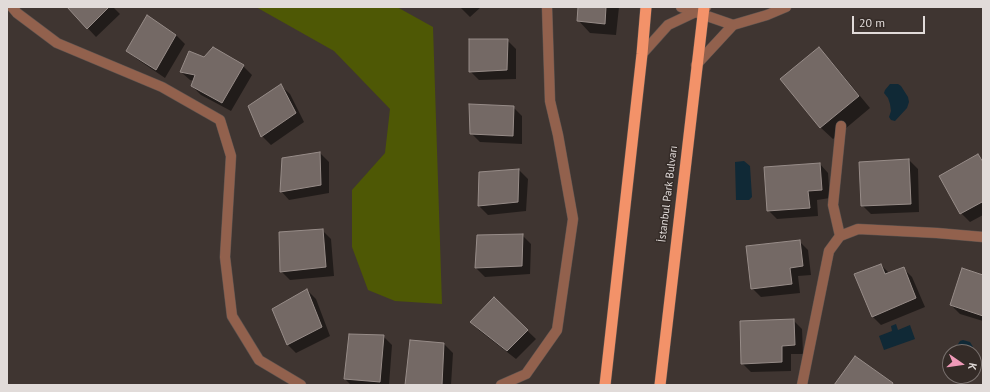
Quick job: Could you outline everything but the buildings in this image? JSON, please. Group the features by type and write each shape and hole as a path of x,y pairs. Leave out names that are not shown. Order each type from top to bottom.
{"highway":[{"path":"605,385 646,7"},
{"name":"İstanbul Park Bulvarı","path":"660,385 703,10"}],"street":[{"path":"12,7 17,13 57,43 162,87 220,120 231,156 224,257 232,316 258,360 301,385"},
{"path":"501,385 526,374 557,330 573,219 558,135 550,101 547,7"},
{"path":"681,7 703,10 734,25"},
{"path":"696,65 734,25 767,15 786,7"},
{"path":"642,54 668,25 703,10"},
{"path":"840,236 833,205 841,126"},
{"path":"802,385 829,251 840,236 858,229 983,237"}],"green space":[{"path":"256,7 397,7 433,27 442,304 395,301 368,290 352,247 352,190 385,153 390,109 334,51"}],"water":[{"path":"890,84 898,84 901,86 908,97 909,102 907,108 895,121 891,120 889,117 891,111 890,104 884,93"},
{"path":"744,161 750,166 752,197 749,200 736,200 735,162"},
{"path":"896,324 898,330 910,325 915,339 884,350 879,336 892,331 891,326"},
{"path":"963,340 970,342 971,344 958,344"}]}
